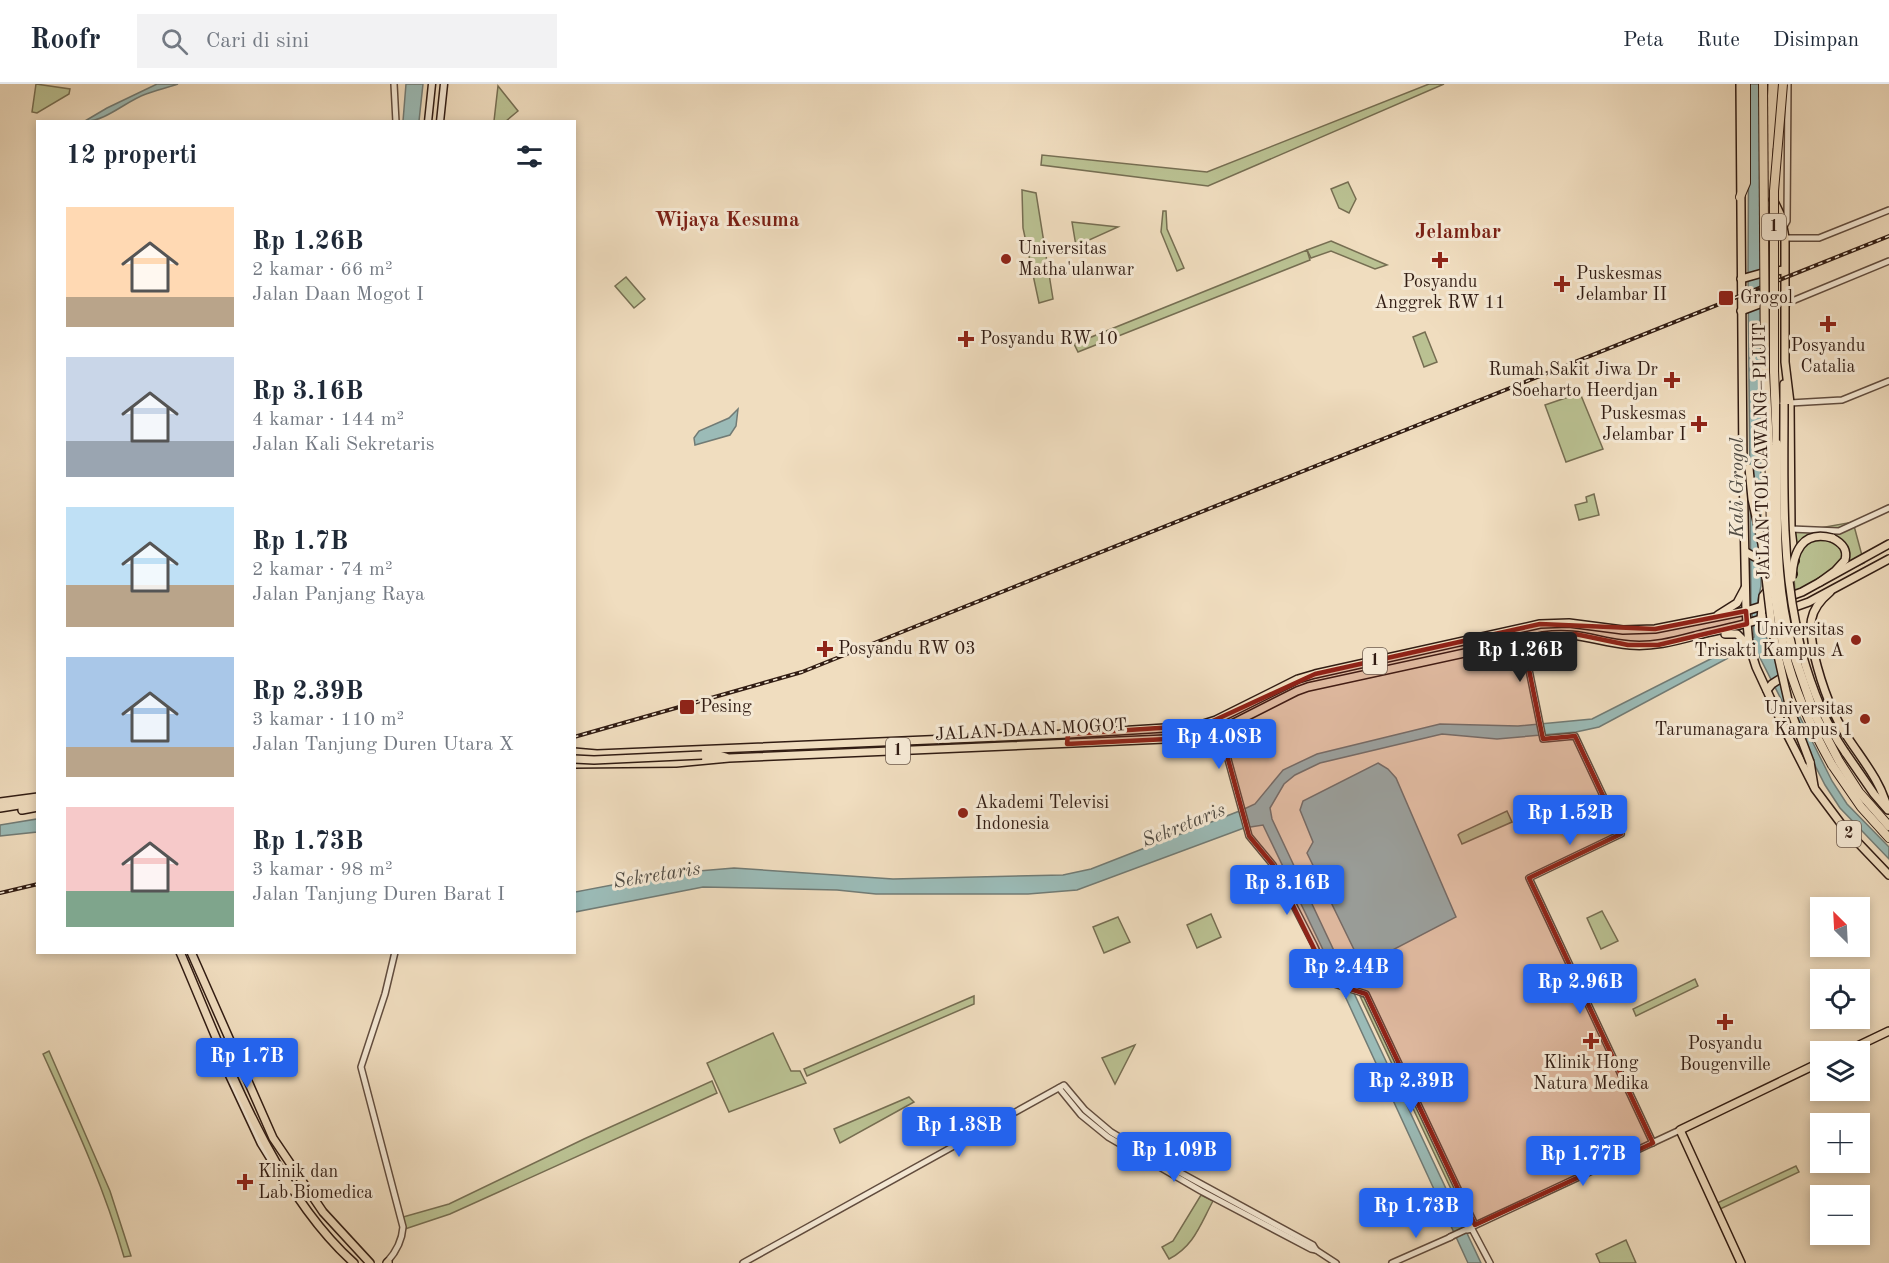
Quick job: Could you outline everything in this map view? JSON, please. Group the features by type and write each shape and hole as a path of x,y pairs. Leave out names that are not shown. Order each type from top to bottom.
{"highway":[{"path":"1740,196 1746,183 1746,84"},
{"name":"JALAN TOL CAWANG–PLUIT","path":"1763,84 1773,444 1772,577 1784,649 1809,723 1865,812 1889,838"},
{"path":"1777,156 1774,134 1778,84"},
{"name":"JALAN TOL CAWANG–PLUIT","path":"1770,371 1774,191 1783,84"},
{"name":"JALAN TOL CAWANG–PLUIT","path":"1836,763 1870,807 1889,826"}],"main road":[{"path":"428,120 432,84"},
{"path":"440,120 444,84"},
{"name":"1","path":"1740,84 1740,196 1744,278 1743,430 1748,554 1746,584 1749,611 1755,621"},
{"name":"1","path":"1746,639 1761,606 1763,596 1796,569 1791,529 1784,305 1781,296 1785,238 1778,207 1768,186 1772,84"},
{"path":"1765,272 1768,186"},
{"path":"1744,278 1784,270"},
{"path":"1744,310 1781,296"},
{"name":"1","path":"1787,404 1785,530 1791,597 1798,638 1817,698 1834,735 1874,794 1889,810"},
{"path":"1743,430 1747,446 1752,499 1764,555 1767,598 1774,639 1790,709 1810,762 1815,789"},
{"path":"1791,597 1792,569 1796,551 1811,538 1823,536 1840,542 1845,549 1845,560 1820,582"},
{"path":"1820,582 1889,544"},
{"path":"1748,554 1770,566 1783,565 1790,560 1793,550"},
{"path":"1889,559 1830,592 1817,606 1810,623 1810,634 1819,673 1835,716 1880,786 1889,810"},
{"name":"1","path":"1749,611 1802,592 1820,582"},
{"path":"1713,618 1737,603 1743,595 1746,584"},
{"name":"1","path":"1755,621 1805,604 1830,592"},
{"name":"JALAN DAAN MOGOT","path":"576,756 1171,729 1204,724 1298,679 1544,624 1569,623 1640,630 1673,627 1749,611"},
{"name":"JALAN DAAN MOGOT","path":"576,764 676,763 729,758 1188,738 1220,730 1308,687 1523,640 1575,634 1643,646 1672,643 1755,621"},
{"path":"1672,643 1731,633 1746,639 1752,657 1770,687 1787,734 1815,789"},
{"path":"1434,648 1436,659"},
{"path":"1419,652 1421,663"},
{"path":"1770,687 1782,677 1795,672 1819,673"},
{"path":"1059,734 1059,744"},
{"path":"1067,744 1068,734"},
{"name":"JALAN DAAN MOGOT","path":"702,754 727,749"},
{"path":"590,765 593,760 592,754"},
{"path":"603,765 600,759 604,754"},
{"name":"JALAN DAAN MOGOT","path":"576,756 719,754 729,758"},
{"name":"2","path":"1815,789 1845,829 1889,875"},
{"path":"0,805 36,800"},
{"path":"0,813 36,807"},
{"path":"181,954 239,1095 296,1194 319,1226 354,1263"},
{"path":"192,954 273,1138 323,1212 370,1263"},
{"path":"1867,1041 1889,1030"},
{"path":"1870,1045 1889,1036"},
{"path":"1741,1263 1680,1130 1810,1070"}],"street":[{"path":"394,84 396,120"},
{"path":"1783,228 1787,221 1788,84"},
{"path":"1785,238 1819,238 1889,210"},
{"path":"1784,305 1788,301 1889,261"},
{"path":"1787,404 1842,400 1889,381"},
{"path":"1791,529 1839,531 1889,508"},
{"path":"1523,640 1543,739 1575,736 1621,834 1528,878 1653,1143"},
{"path":"1220,730 1248,834 1273,865 1331,983 1365,994 1490,1263"},
{"path":"387,1263 402,1238 403,1227 361,1067 385,994 395,954"},
{"path":"743,1263 1061,1087 1081,1115 1108,1137 1201,1191 1278,1233 1316,1250 1336,1263"},
{"path":"1392,1263 1680,1130"}],"highlighted area":[{"path":"1746,611 1747,624 1658,645 1628,645 1575,634 1523,640 1543,739 1575,736 1621,834 1529,878 1653,1143 1475,1225 1366,994 1331,983 1273,865 1249,836 1220,730 1188,738 1067,744 1068,734 1204,725 1315,674 1540,624 1655,629"}],"green space":[{"path":"36,84 70,89 69,94 37,113 32,112"},
{"path":"1429,84 1444,84 1208,186 1041,165 1042,155 1207,172"},
{"path":"498,86 518,111 507,120 494,120"},
{"path":"1348,182 1356,199 1349,213 1339,208 1331,189"},
{"path":"1022,190 1036,193 1053,299 1039,303 1023,228"},
{"path":"1163,211 1166,211 1167,229 1184,268 1177,271 1161,232"},
{"path":"1072,222 1118,227 1076,246"},
{"path":"1331,241 1387,265 1375,269 1331,251 1311,258 1307,250"},
{"path":"1307,250 1310,260 1078,352 1074,344"},
{"path":"626,277 645,299 634,308 615,286"},
{"path":"1425,332 1437,362 1424,367 1413,337"},
{"path":"1580,393 1603,449 1566,462 1545,405"},
{"path":"1594,494 1599,515 1579,520 1575,505 1587,502 1586,497"},
{"path":"1853,522 1864,563 1795,592 1791,533"},
{"path":"1507,811 1512,822 1462,844 1458,835 1460,833"},
{"path":"1602,911 1618,941 1601,949 1587,918"},
{"path":"1211,914 1221,937 1197,948 1187,925"},
{"path":"1118,917 1130,942 1104,953 1093,927"},
{"path":"1695,979 1698,986 1636,1016 1633,1009"},
{"path":"974,996 974,1004 807,1076 804,1069"},
{"path":"1360,996 1366,998 1472,1223 1468,1225"},
{"path":"773,1033 791,1071 800,1071 806,1083 729,1112 707,1063"},
{"path":"1135,1045 1115,1084 1102,1058"},
{"path":"49,1051 110,1191 131,1256 124,1257 97,1179 43,1054"},
{"path":"712,1081 717,1093 450,1214 405,1229 403,1217 449,1204"},
{"path":"909,1097 914,1102 840,1143 834,1129"},
{"path":"1796,1166 1799,1172 1718,1210 1715,1204"},
{"path":"1201,1195 1213,1201 1185,1248 1169,1259 1162,1247 1173,1241"},
{"path":"1626,1240 1636,1263 1600,1263 1596,1254"}],"water":[{"path":"157,84 178,84 138,97 108,115 87,120"},
{"path":"406,84 423,84 419,120 403,120"},
{"path":"1749,84 1760,84 1761,586 1758,600 1759,619 1791,699 1832,781 1847,804 1889,847 1889,859 1840,808 1825,785 1758,654 1728,658 1599,727 1576,732 1497,739 1442,734 1320,763 1295,775 1284,784 1270,808 1272,819 1481,1263 1468,1263 1339,983 1263,825 1244,828 1077,890 1028,894 876,894 837,890 703,887 576,912 576,892 675,873 734,868 893,879 1063,875 1091,869 1255,804 1283,770 1317,754 1440,724 1518,726 1592,719 1754,637 1751,601"},
{"path":"738,409 736,426 730,435 695,445 694,438 699,431 729,418"},
{"path":"1378,763 1396,778 1456,917 1362,966 1307,853 1313,842 1300,810 1303,801"},
{"path":"36,819 36,832 0,836 0,825"}],"railway":[{"path":"576,736 802,672 1889,236"},
{"path":"0,893 36,884"}],"place":[{"name":"Universitas Matha'ulanwar","path":"1006,259"},
{"name":"Posyandu Anggrek RW 11","path":"1440,260"},
{"name":"Puskesmas Jelambar II","path":"1562,284"},
{"name":"Grogol","path":"1726,298"},
{"name":"Posyandu Catalia","path":"1828,324"},
{"name":"Posyandu RW 10","path":"966,339"},
{"name":"Rumah Sakit Jiwa Dr Soeharto Heerdjan","path":"1672,380"},
{"name":"Puskesmas Jelambar I","path":"1699,424"},
{"name":"Universitas Trisakti Kampus A","path":"1856,640"},
{"name":"Posyandu RW 03","path":"825,649"},
{"name":"Pesing","path":"687,707"},
{"name":"Universitas Tarumanagara Kampus 1","path":"1865,719"},
{"name":"Akademi Televisi Indonesia","path":"963,813"},
{"name":"Posyandu Bougenville","path":"1725,1022"},
{"name":"Klinik Hong Natura Medika","path":"1591,1041"},
{"name":"Klinik dan Lab Biomedica","path":"245,1182"}],"district":[{"name":"Wijaya Kesuma","path":"727,220"},
{"name":"Jelambar","path":"1458,232"}],"water label":[{"name":"Kali Grogol","path":"1738,488"},
{"name":"Sekretaris","path":"1184,826"},
{"name":"Sekretaris","path":"657,876"}]}
